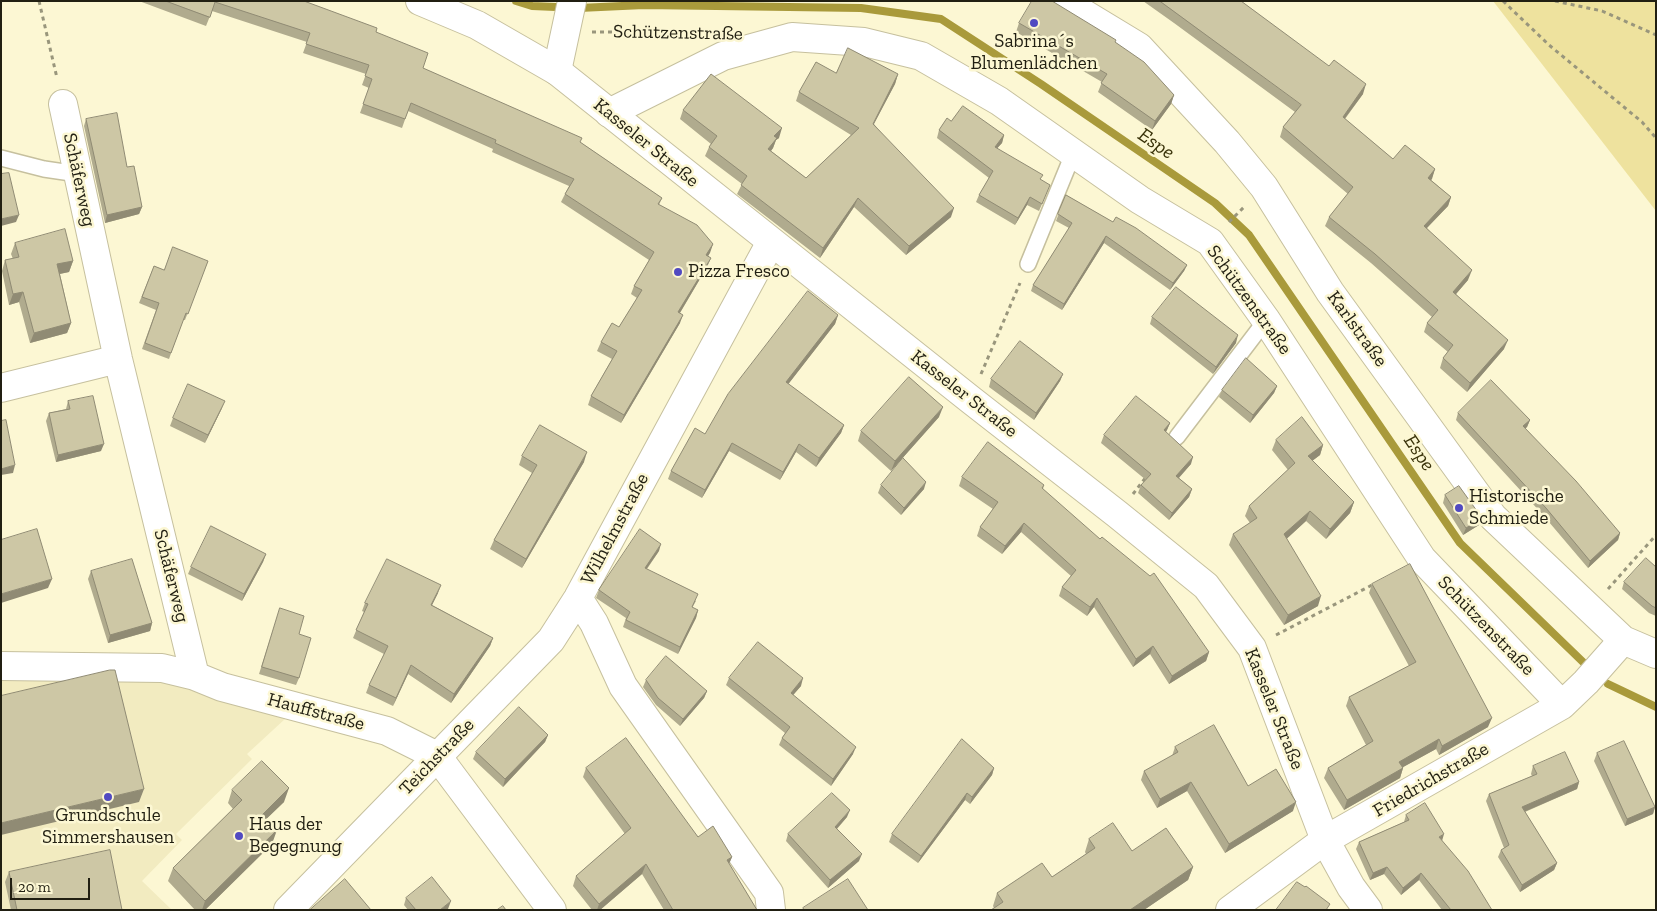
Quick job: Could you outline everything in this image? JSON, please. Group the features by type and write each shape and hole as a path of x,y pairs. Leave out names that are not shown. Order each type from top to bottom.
{"street":[{"name":"Kasseler Straße","path":"420,1 477,25 557,71 1206,586 1252,648 1325,840 1352,887 1368,910"},
{"name":"Karlstraße","path":"1063,1 1139,47 1227,142 1264,187 1330,292 1494,517 1622,640 1656,654"},
{"path":"557,71 568,19"},
{"name":"Schützenstraße","path":"609,113 723,56 792,37 864,42 921,56 999,101 1140,200 1210,242 1266,320 1422,559 1562,705"},
{"name":"Schäferweg","path":"63,104 118,359 195,676"},
{"name":"Wilhelmstraße","path":"771,242 578,598 594,622 623,686 769,893 771,910"},
{"path":"1,388 118,359"},
{"name":"Teichstraße","path":"288,910 551,640 578,598"},
{"name":"Friedrichstraße","path":"1230,910 1325,840 1562,705 1594,673 1622,640"},
{"name":"Hauffstraße","path":"1,666 162,668 195,676 222,687 387,732 437,756 552,910"}],"lane":[{"path":"1028,264 1073,154"},
{"path":"1,158 44,169 78,174"},
{"path":"1177,437 1266,320"}],"path":[{"path":"39,1 63,104"},
{"path":"1503,1 1549,45 1642,122 1656,138"},
{"path":"1556,1 1602,10 1656,35"},
{"name":"Schützenstraße","path":"568,19 711,32"},
{"path":"1210,242 1264,187"},
{"path":"971,400 1028,264"},
{"path":"1117,514 1147,475"},
{"path":"1590,609 1656,535"},
{"path":"1252,648 1379,582"}],"shaded area":[{"path":"1493,1 1656,1 1656,211"},
{"name":"Grundschule Simmershausen","path":"1,673 167,680 285,719 247,754 252,759 176,834 182,840 142,881 172,910 1,910"}],"building":[{"path":"166,1 304,1 377,28 376,32 428,53 423,68 582,138 580,142 662,198 658,204 697,225 713,244 706,255 711,258 678,312 683,315 624,415 591,396 617,351 601,342 612,323 619,327 642,290 634,286 654,252 565,194 574,179 495,143 496,140 411,103 405,119 363,104 372,79 365,76 369,65 306,44 310,33 215,2 210,17"},
{"path":"1032,1 1052,1 1116,40 1115,42 1144,62 1174,95 1155,121 1101,83 1107,74 1019,23"},
{"path":"1160,1 1241,1 1329,66 1334,60 1366,84 1343,117 1393,159 1405,145 1435,169 1428,178 1451,197 1424,226 1472,270 1453,292 1508,340 1470,383 1443,358 1453,345 1427,323 1438,310 1375,254 1329,217 1353,187 1283,127 1301,105"},
{"path":"848,48 898,74 873,124 954,208 909,246 858,198 823,248 741,185 747,176 709,147 717,136 683,110 711,74 782,128 774,136 777,138 768,149 806,178 859,128 799,92 816,62 836,73"},
{"path":"963,106 1004,135 995,147 1043,175 1040,179 1050,185 1042,204 1030,197 1018,218 979,195 993,171 939,130 947,118 951,121"},
{"path":"117,113 127,167 134,166 142,207 107,215 86,119"},
{"path":"9,173 19,215 1,219 1,174"},
{"path":"1066,195 1113,222 1116,217 1136,228 1187,265 1173,283 1106,236 1064,304 1033,285 1072,223 1058,214"},
{"path":"65,229 73,261 57,264 71,323 34,333 23,292 13,294 5,260 19,257 15,243"},
{"path":"173,247 208,261 171,353 145,343 159,303 142,297 154,266 164,270"},
{"path":"1176,287 1238,335 1216,367 1152,317"},
{"path":"808,291 838,315 786,382 844,425 819,458 799,444 783,472 732,443 705,490 671,471 695,428 705,434 728,394"},
{"path":"1020,341 1063,374 1036,413 991,379"},
{"path":"1246,358 1277,386 1253,415 1222,390"},
{"path":"909,377 943,407 895,461 861,431"},
{"path":"1491,380 1530,420 1523,426 1576,481 1620,533 1590,561 1546,508 1458,413"},
{"path":"188,384 225,401 208,435 173,418"},
{"path":"93,396 104,444 58,455 49,413 70,409 68,401"},
{"path":"1136,396 1170,423 1164,430 1193,457 1176,476 1192,489 1172,513 1141,485 1151,474 1104,435"},
{"path":"1302,417 1323,445 1308,456 1354,502 1330,529 1310,511 1284,534 1321,596 1288,615 1233,534 1257,518 1249,506 1295,463 1276,440"},
{"path":"6,420 15,465 1,469 1,421"},
{"path":"540,425 587,452 526,559 494,540 537,465 522,456"},
{"path":"988,442 1044,485 1042,488 1100,539 1102,537 1150,576 1154,573 1209,652 1172,676 1153,646 1136,659 1097,598 1090,607 1062,587 1076,570 1024,523 1005,546 980,527 998,502 962,477"},
{"path":"903,458 926,482 904,508 881,485"},
{"path":"1459,486 1482,518 1466,528 1445,495"},
{"path":"211,526 266,554 244,594 191,567"},
{"path":"37,529 52,579 1,594 1,540"},
{"path":"640,529 661,544 645,568 698,594 692,607 698,610 680,647 626,620 630,612 599,590"},
{"path":"1646,558 1656,567 1656,608 1624,582"},
{"path":"132,559 152,623 110,635 91,571"},
{"path":"387,559 441,585 431,605 493,638 454,694 411,665 396,698 369,685 388,646 356,630 368,604 365,603"},
{"path":"1410,564 1492,718 1442,746 1439,739 1399,762 1403,768 1347,800 1328,768 1373,741 1349,697 1416,662 1372,584"},
{"path":"280,608 304,616 299,634 311,638 299,678 262,667"},
{"path":"758,642 803,678 791,693 856,747 833,779 782,738 790,727 729,678"},
{"path":"666,656 707,691 683,719 658,698 646,680"},
{"path":"115,670 144,789 1,823 1,696"},
{"path":"519,707 548,735 505,779 476,752"},
{"path":"1214,725 1248,786 1276,769 1296,802 1229,844 1191,782 1160,799 1144,771 1178,752 1175,747"},
{"path":"626,738 698,837 713,826 732,857 727,860 757,910 673,910 646,864 599,904 576,876 631,828 586,768"},
{"path":"962,739 994,768 972,797 967,793 921,856 892,834"},
{"path":"1624,741 1655,807 1627,819 1597,753"},
{"path":"1565,752 1579,782 1522,807 1557,863 1522,885 1501,850 1509,845 1489,794 1537,774 1533,766"},
{"name":"Haus der Begegnung","path":"262,761 289,788 262,815 277,830 205,901 173,868 242,800 232,790"},
{"path":"832,793 850,810 835,827 862,854 830,880 788,834"},
{"path":"1425,803 1444,834 1439,837 1468,871 1492,910 1451,910 1421,873 1403,888 1387,867 1373,873 1359,842 1409,820 1406,815"},
{"path":"1113,823 1132,851 1166,828 1193,867 1130,910 991,910 1003,902 997,893 1042,863 1052,877 1095,848 1089,839"},
{"path":"110,850 122,910 17,910 9,872"},
{"path":"432,877 451,901 440,910 416,910 406,898"},
{"path":"345,879 371,910 310,910"},
{"path":"848,879 868,910 804,910 803,908"},
{"path":"1297,882 1306,886 1330,904 1326,910 1276,910"},
{"path":"503,906 506,910 497,910"}],"waterway":[{"name":"Espe","path":"516,1 532,6 579,8 644,5 861,8 941,19 1041,84 1215,203 1249,235 1460,543 1584,663"},
{"name":"Espe","path":"1608,684 1656,707"}],"place":[{"name":"Sabrina´s Blumenlädchen","path":"1034,23"},
{"name":"Pizza Fresco","path":"678,272"},
{"name":"Historische Schmiede","path":"1459,508"},
{"name":"Grundschule Simmershausen","path":"108,797"},
{"name":"Haus der Begegnung","path":"239,836"}]}
